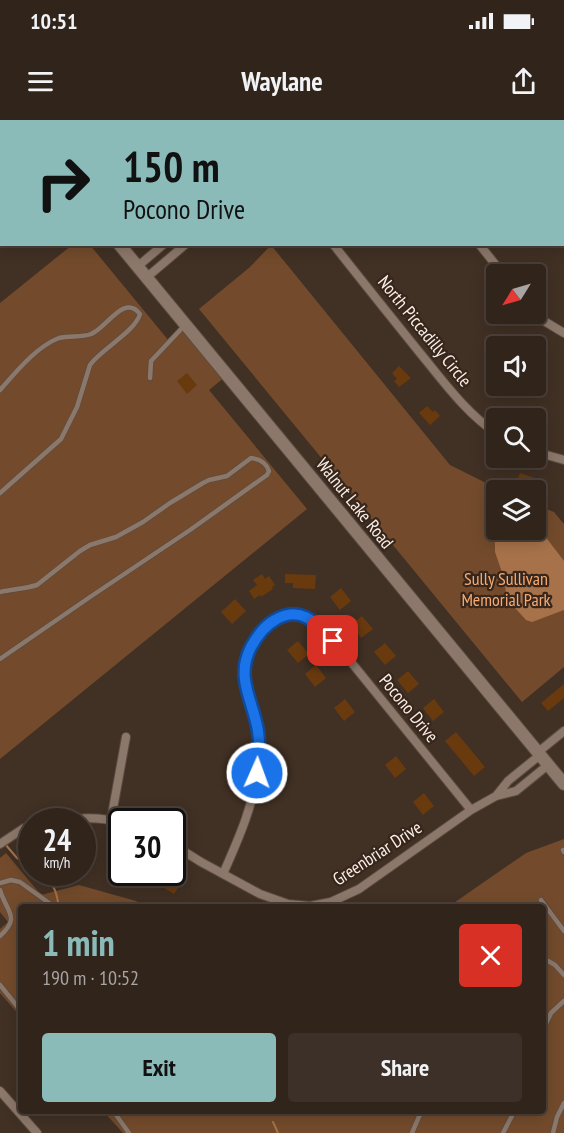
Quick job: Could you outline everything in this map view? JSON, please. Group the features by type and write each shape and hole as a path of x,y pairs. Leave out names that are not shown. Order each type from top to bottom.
{"street":[{"name":"Walnut Lake Road","path":"121,246 564,784"},
{"path":"137,267 162,246"},
{"path":"146,278 184,246"},
{"name":"North Piccadilly Circle","path":"335,246 432,368 486,426"},
{"path":"481,246 495,264"},
{"path":"546,322 564,333"},
{"path":"546,455 564,460"},
{"name":"Pocono Drive","path":"223,874 256,788 259,758 258,732 243,675 246,656 261,631 282,616 293,614 306,616 333,641 471,810"},
{"name":"Greenbriar Drive","path":"320,904 331,902 359,889 471,810 496,796 508,781 542,757 564,731"},
{"path":"113,808 126,737"},
{"path":"0,844 18,831"},
{"name":"Greenbriar Drive","path":"186,852 260,894 288,904"},
{"path":"0,1091 18,1111"},
{"path":"20,1114 37,1133"}],"lane":[{"path":"0,390 50,342 67,336 90,335 122,309 132,308 140,314 139,319 90,365 77,407 61,439 0,493"},
{"path":"150,378 151,361 185,325"},
{"path":"0,592 37,585 90,545 116,537 202,483 227,476 251,458 263,462 268,468 267,475 190,530 0,659"},
{"path":"0,883 11,880 20,882 50,904"},
{"path":"0,890 11,917 11,923 0,936"},
{"path":"541,900 544,904"},
{"path":"546,907 564,931"},
{"path":"546,959 564,975"},
{"path":"0,985 18,1007"},
{"path":"546,1024 551,1013 564,1001"},
{"path":"546,1012 551,1013"},
{"path":"553,1133 564,1103"},
{"path":"115,1114 129,1133"},
{"path":"412,1133 420,1114"},
{"path":"503,1133 512,1114"}],"green space":[{"path":"71,246 91,246 169,341 186,328 226,376 209,390 307,509 0,759 0,303"},
{"name":"Sully Sullivan Memorial Park","path":"272,246 450,465 486,483 486,540 546,540 546,509 554,512 564,524 564,667 522,702 199,309"},
{"path":"564,839 564,1133 123,1133 106,1114 546,1114 546,904 452,904 526,853"},
{"path":"6,853 18,867 18,886 34,886 41,895 83,886 142,904 18,904 18,1014 0,993 0,929 8,922 0,912 0,858"}],"shaded area":[{"path":"546,538 564,561 564,610 532,622 526,620 507,599 504,578 495,552 494,540 546,540"}],"building":[{"path":"399,366 411,378 399,387 392,373"},
{"path":"187,373 197,385 187,394 177,381"},
{"path":"427,406 440,416 430,425 419,413"},
{"path":"520,473 535,478 534,480 517,480"},
{"path":"262,574 265,579 269,576 275,585 261,597 260,595 254,599 249,591 257,585 253,580"},
{"path":"285,574 316,575 315,589 293,588 293,583 285,583"},
{"path":"341,588 351,601 340,610 330,597"},
{"path":"235,599 246,611 232,624 221,612"},
{"path":"362,616 373,629 361,638 351,625"},
{"path":"298,641 309,654 298,663 287,650"},
{"path":"385,643 396,656 385,665 374,652"},
{"path":"316,665 326,678 315,687 305,674"},
{"path":"408,671 419,684 408,693 397,680"},
{"path":"564,684 564,698 548,711 541,703"},
{"path":"345,699 355,712 344,721 334,708"},
{"path":"434,699 444,712 433,721 423,708"},
{"path":"456,732 485,767 474,776 445,741"},
{"path":"396,756 406,769 395,778 385,765"},
{"path":"424,793 434,806 423,815 413,802"},
{"path":"161,886 179,886 174,894"}],"waterway":[{"path":"5,844 18,859"},
{"path":"52,886 58,904"},
{"path":"273,1122 278,1133"}],"route":[{"path":"257,773 258,732 243,675 246,656 255,638 277,618 293,614 306,616 333,641"}]}
